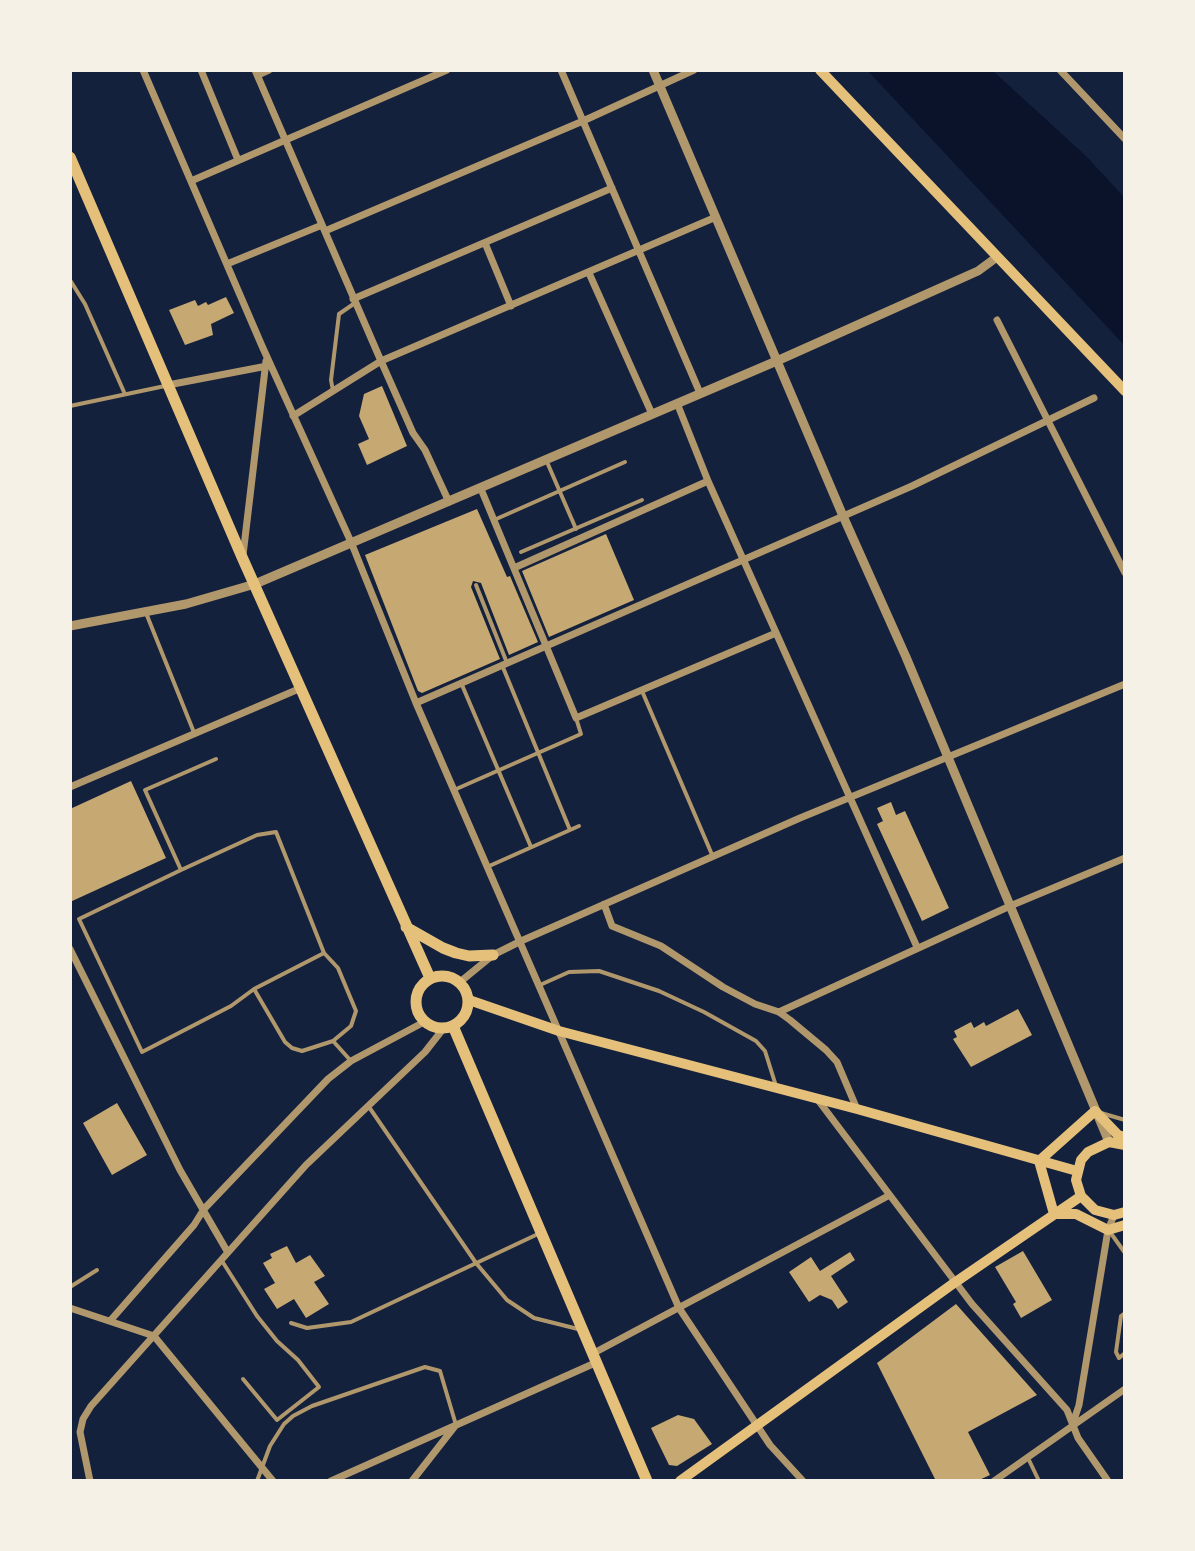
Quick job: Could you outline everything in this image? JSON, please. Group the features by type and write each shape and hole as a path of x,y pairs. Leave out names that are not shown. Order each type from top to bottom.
{"main road":[{"path":"820,70 1125,391"},
{"path":"70,157 242,557 430,978"},
{"path":"406,927 456,953 493,955"},
{"path":"451,976 466,990 469,1000 467,1011 448,1027 424,1022 418,1014 416,993 430,978 451,976"},
{"path":"469,1000 559,1031 857,1109 1077,1171"},
{"path":"448,1027 647,1481"},
{"path":"1039,1161 1095,1111 1118,1135 1125,1137"},
{"path":"1120,1214 1095,1210 1081,1196 1077,1171 1088,1152 1109,1142 1125,1145"},
{"path":"1039,1161 1054,1214"},
{"path":"680,1481 954,1283 1081,1196"},
{"path":"1054,1214 1076,1214 1108,1230 1125,1225"}],"street":[{"path":"143,70 262,346 351,542 416,703 679,1308 757,1426 803,1481"},
{"path":"201,70 238,160"},
{"path":"269,70 256,73 413,433 425,450 449,502"},
{"path":"191,181 447,70"},
{"path":"561,70 700,393"},
{"path":"653,70 948,756 1109,1142"},
{"path":"227,264 583,121 694,70"},
{"path":"1060,70 1125,139"},
{"path":"354,301 612,188"},
{"path":"293,416 381,361 716,217"},
{"path":"485,243 511,306"},
{"path":"70,626 198,601 255,584 779,360 978,271 997,257"},
{"path":"589,273 652,414"},
{"path":"997,320 1125,573"},
{"path":"242,557 267,366 262,346"},
{"path":"168,385 267,366"},
{"path":"416,703 843,516 1094,398"},
{"path":"677,403 708,481 917,947"},
{"path":"514,568 708,481"},
{"path":"481,489 576,718 776,633"},
{"path":"460,982 493,955 521,941 849,798 1125,684"},
{"path":"70,787 301,688"},
{"path":"779,1012 917,947 1125,858"},
{"path":"604,904 612,926 661,946 723,987 755,1004 779,1012 833,1056 857,1109"},
{"path":"70,949 180,1170 227,1251"},
{"path":"110,1321 194,1225 204,1209 328,1079 351,1061 424,1022"},
{"path":"90,1481 80,1432 91,1406 306,1165 448,1027"},
{"path":"818,1100 954,1283 1067,1410 1078,1438 1108,1481"},
{"path":"331,1481 594,1359 679,1308 888,1196"},
{"path":"1073,1423 1079,1405 1108,1230 1120,1214"},
{"path":"70,1308 154,1336 273,1481"},
{"path":"994,1481 1125,1389"},
{"path":"412,1481 456,1425"},
{"path":"70,1428 80,1432"}],"lane":[{"path":"70,280 85,304 124,392"},
{"path":"333,391 331,380 339,314 354,301"},
{"path":"70,406 168,385"},
{"path":"546,460 576,529"},
{"path":"494,520 625,462"},
{"path":"521,552 642,500"},
{"path":"476,585 538,755 570,830"},
{"path":"145,611 195,735"},
{"path":"461,683 531,847"},
{"path":"642,691 713,857"},
{"path":"454,790 581,734 576,718"},
{"path":"181,870 145,790 216,759"},
{"path":"487,867 579,826"},
{"path":"254,989 285,1042 302,1051 333,1041 351,1026 356,1011 338,968 324,953 276,832 257,835 79,919 142,1052 231,1006 254,989 324,953"},
{"path":"540,985 569,972 599,971 659,991 756,1041 765,1051 776,1088"},
{"path":"333,1041 351,1061"},
{"path":"368,1105 476,1263 507,1300 534,1318 581,1330"},
{"path":"1095,1111 1125,1120"},
{"path":"1108,1230 1125,1253"},
{"path":"291,1323 307,1328 351,1322 540,1233"},
{"path":"221,1259 257,1316 319,1387 277,1420 243,1379"},
{"path":"70,1287 97,1270"},
{"path":"1125,1313 1121,1316 1116,1352 1119,1358 1125,1353"},
{"path":"257,1481 270,1446 293,1416 312,1406 425,1367 440,1371 456,1425"},
{"path":"1027,1457 1039,1481"}],"water":[{"path":"867,70 992,70 1086,156 1125,198 1125,346"}],"building":[{"path":"226,297 234,313 211,324 213,335 185,345 169,310 195,300 198,306"},
{"path":"382,386 407,446 367,465 358,444 369,439 359,416 364,394"},
{"path":"477,509 538,642 509,655 481,583 473,581 471,587 500,659 422,693 418,691 365,555"},
{"path":"606,534 634,600 549,637 522,571"},
{"path":"131,781 166,858 70,902 70,809"},
{"path":"891,802 896,815 905,811 949,908 922,921 877,824 883,821 877,808"},
{"path":"1018,1009 1032,1035 971,1067 953,1039 957,1037 954,1031 971,1022 974,1028 984,1022 986,1026"},
{"path":"117,1103 147,1155 112,1175 83,1123"},
{"path":"287,1246 296,1263 310,1255 325,1276 314,1282 329,1304 306,1318 294,1299 277,1309 264,1289 275,1283 263,1263 272,1258 270,1254"},
{"path":"1023,1251 1052,1300 1021,1318 1013,1304 1016,1302 995,1267"},
{"path":"850,1252 855,1260 831,1276 848,1302 838,1309 832,1300 820,1295 809,1302 789,1272 811,1257 820,1271"},
{"path":"956,1304 1037,1395 968,1432 990,1475 977,1481 936,1481 877,1363"},
{"path":"678,1415 694,1419 712,1444 677,1466 669,1465 651,1428"}]}
